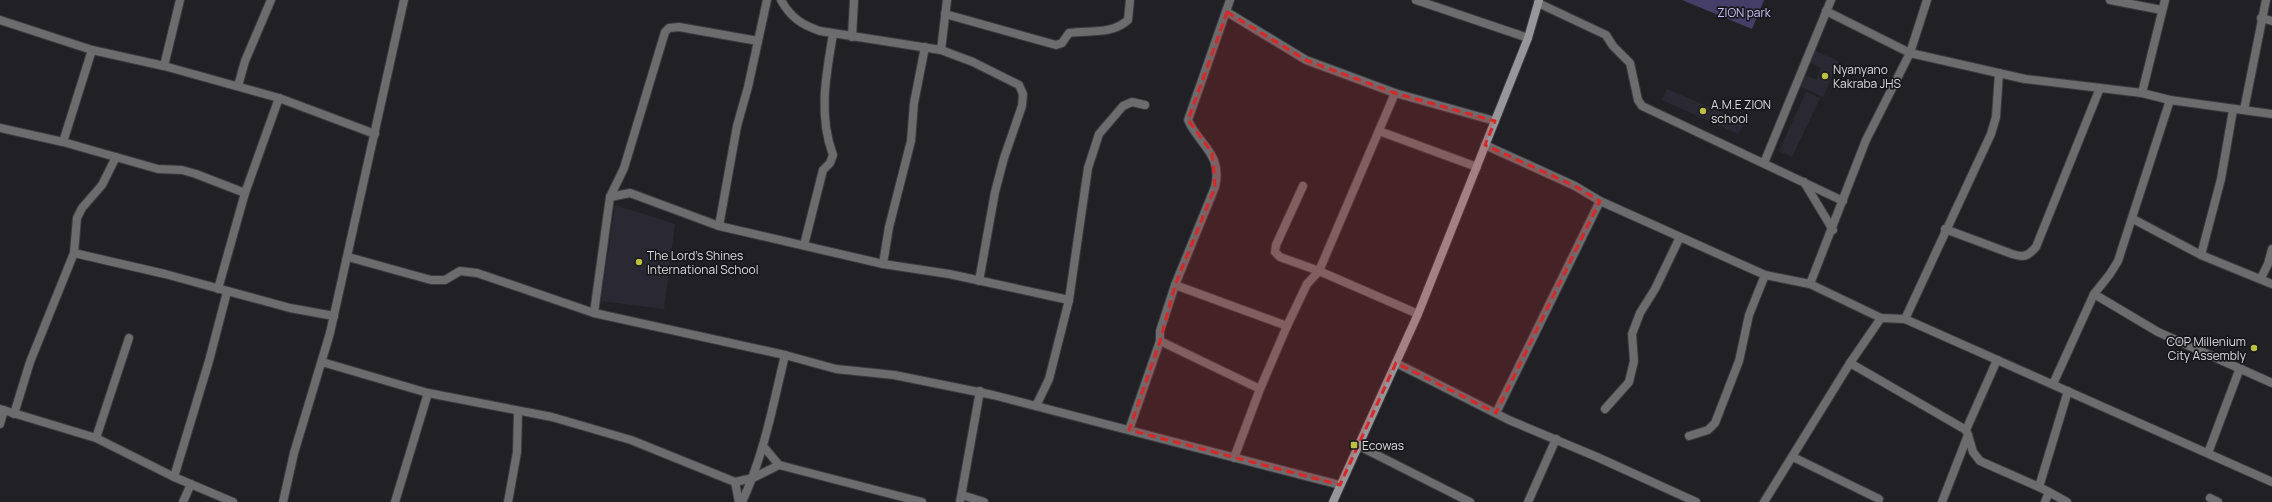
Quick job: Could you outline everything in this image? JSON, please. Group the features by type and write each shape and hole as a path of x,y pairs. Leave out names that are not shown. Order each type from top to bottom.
{"street":[{"path":"164,66 180,0"},
{"path":"238,86 251,46 265,19 271,0"},
{"path":"283,502 294,453 322,362 348,258 404,0"},
{"path":"719,226 736,132 767,0"},
{"path":"781,0 792,16 805,26 833,34 941,50 973,62 1013,80 1019,85 1022,94 1022,106 1004,158 995,192 979,281"},
{"path":"852,37 854,0"},
{"path":"941,50 947,0"},
{"path":"945,14 1056,44 1062,43 1069,33 1092,32 1122,25 1128,20 1130,0"},
{"path":"1129,430 1160,341 1160,332 1175,285 1216,181 1212,153 1188,120 1230,0"},
{"path":"1416,0 1528,38"},
{"path":"1764,163 1830,0"},
{"path":"1810,284 1833,230 1866,140 1910,53 1927,0"},
{"path":"2110,0 2162,10"},
{"path":"2142,93 2165,0"},
{"path":"2244,110 2261,18 2266,0"},
{"path":"1333,502 1357,445 1418,314 1528,38 1539,2 1606,35 1613,46 1630,63 1638,100 1642,106 1843,201"},
{"path":"1826,11 1910,53 2025,79 2142,93 2170,100 2233,110 2272,114"},
{"path":"1227,12 1306,60 1395,93 1495,121"},
{"path":"2261,18 2272,21"},
{"path":"0,20 92,50 164,66 279,98 375,134"},
{"path":"594,313 607,232 610,197 624,168 663,39 669,28 678,27 758,41"},
{"path":"804,245 823,170 833,155 825,132 823,110 833,34"},
{"path":"883,264 889,227 911,141 914,103 925,47"},
{"path":"62,142 92,50"},
{"path":"1905,318 1944,229 1991,134 1996,117 1999,73"},
{"path":"1944,229 2012,254 2022,257 2029,255 2036,247 2100,88"},
{"path":"1234,458 1260,389 1287,326 1307,284 1319,272 1395,93"},
{"path":"218,289 245,193 279,98"},
{"path":"2053,384 2094,294 2118,261 2170,100"},
{"path":"1036,406 1049,379 1069,300 1088,168 1099,134 1123,106 1132,102 1145,105"},
{"path":"2200,256 2221,179 2233,110"},
{"path":"0,128 62,142 158,169 182,170 245,193"},
{"path":"1379,131 1477,167"},
{"path":"1485,145 1575,186 1600,201 1765,275 1810,284 1881,318 1905,318 2272,482"},
{"path":"14,414 30,362 74,253 77,218 82,208 102,185 116,157"},
{"path":"1804,182 1833,230"},
{"path":"1302,186 1275,252 1280,257 1418,314"},
{"path":"610,197 630,193 719,226 883,264 949,274 1069,300"},
{"path":"1496,413 1600,201"},
{"path":"2132,219 2200,256 2261,278 2272,284"},
{"path":"1605,409 1629,382 1634,361 1632,334 1640,313 1655,289 1680,237"},
{"path":"2261,278 2268,264 2272,249"},
{"path":"74,253 165,274 290,308 334,316"},
{"path":"348,258 431,280 446,280 460,271 477,273 594,313 785,355 847,372 894,375 980,392 1340,485"},
{"path":"1689,436 1708,430 1715,423 1739,361 1749,315 1765,275"},
{"path":"1175,285 1287,326"},
{"path":"174,477 209,361 227,292"},
{"path":"2094,294 2158,332 2272,383"},
{"path":"1764,502 1793,458 1850,363 1881,318"},
{"path":"96,438 129,338"},
{"path":"1160,341 1260,389"},
{"path":"742,502 753,478 763,446 785,355"},
{"path":"1942,502 1967,432 1997,360"},
{"path":"322,362 428,393 552,417 631,440 734,482 753,478 779,466"},
{"path":"1396,363 1496,413 1696,502"},
{"path":"1850,363 1967,432 1973,452 1980,460 2039,487 2067,502"},
{"path":"2208,453 2240,368"},
{"path":"2039,487 2068,391"},
{"path":"980,392 961,498 984,502"},
{"path":"395,502 428,393"},
{"path":"0,424 2,410 96,438 174,477 233,502"},
{"path":"508,502 517,452 518,411"},
{"path":"1528,502 1556,439"},
{"path":"1357,445 1470,502"},
{"path":"763,446 779,466 922,502"},
{"path":"1793,458 1879,499"},
{"path":"734,482 739,502"},
{"path":"183,502 191,484"},
{"path":"2045,502 2048,492"},
{"path":"2210,498 2218,502"}],"highlighted area":[{"path":"1227,12 1306,60 1395,93 1495,121 1485,145 1575,186 1600,201 1496,413 1396,363 1340,485 1129,430 1160,341 1175,285 1215,187 1212,153 1188,120"}],"shaded area":[{"name":"Nyanyano Kakraba JHS","path":"1810,49 1839,61 1823,97 1795,84 1800,73 1817,80 1821,68 1805,60"},
{"name":"A.M.E ZION school","path":"1667,89 1745,122 1738,134 1662,100"},
{"name":"A.M.E ZION school","path":"1806,92 1820,98 1792,157 1779,151"},
{"name":"The Lord’s Shines International School","path":"615,205 675,224 664,309 601,301"}],"green space":[{"name":"ZION park","path":"1682,0 1764,0 1752,29"}],"place":[{"name":"Nyanyano Kakraba JHS","path":"1825,76"},
{"name":"A.M.E ZION school","path":"1703,111"},
{"name":"The Lord’s Shines International School","path":"639,262"},
{"name":"COP Millenium City Assembly","path":"2254,348"},
{"name":"Ecowas","path":"1354,445"}]}
